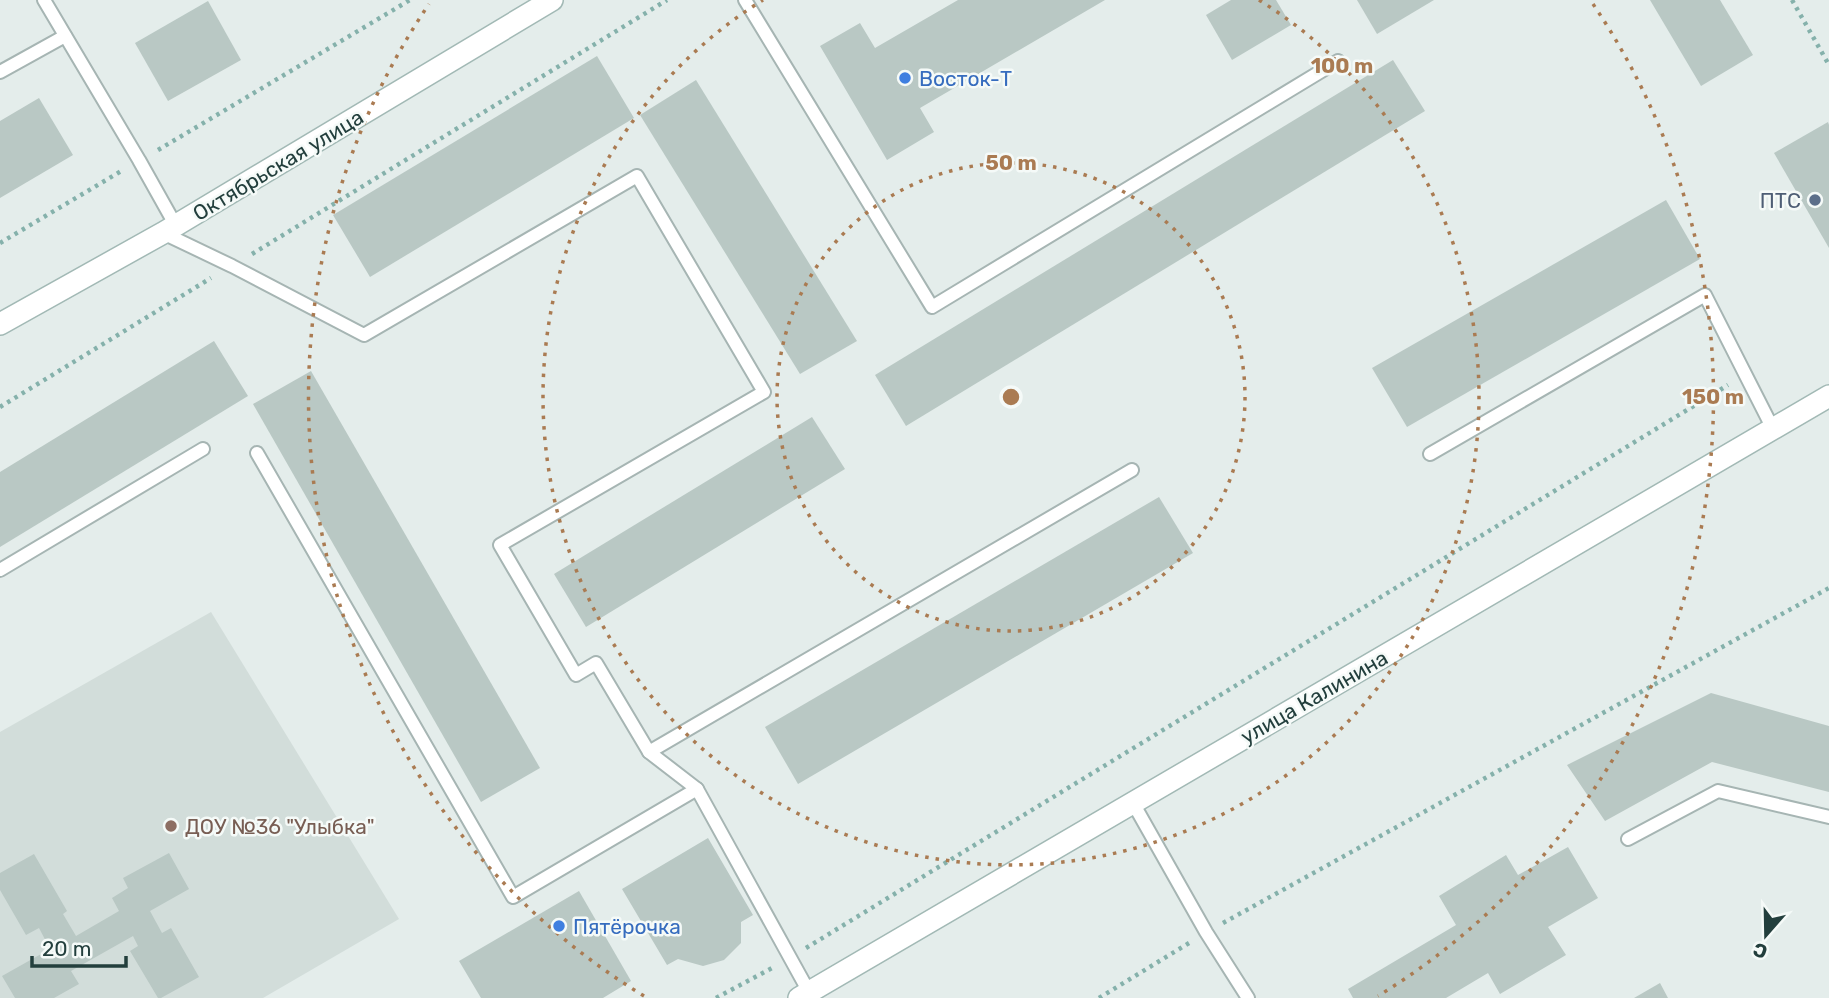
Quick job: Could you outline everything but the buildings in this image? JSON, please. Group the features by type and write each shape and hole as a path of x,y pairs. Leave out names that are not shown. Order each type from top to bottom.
{"street":[{"name":"Октябрьская улица","path":"0,324 169,230 552,0"},
{"name":"улица Калинина","path":"804,995 1829,396"}],"lane":[{"path":"44,0 139,160 169,230 364,335 637,176 764,391 500,545 576,674 596,663 649,752 697,789 790,957 804,995"},
{"path":"745,0 932,307 1338,61"},
{"path":"0,72 65,36"},
{"path":"1430,454 1705,295 1773,429"},
{"path":"0,570 203,449"},
{"path":"257,453 513,897 697,789"},
{"path":"649,752 1132,470"},
{"path":"1628,839 1718,791 1829,817"},
{"path":"1133,803 1206,932 1248,998"}],"path":[{"path":"0,243 410,0"},
{"path":"0,407 667,0"},
{"path":"1792,0 1829,65"},
{"path":"716,998 790,957 1745,374"},
{"path":"1099,998 1206,932 1829,587"}],"shaded area":[{"name":"ДОУ №36 \"Улыбка\"","path":"211,612 399,919 263,998 0,998 0,732"}],"place":[{"name":"Восток-Т","path":"905,78"},
{"name":"ПТС","path":"1815,200"},
{"name":"ДОУ №36 \"Улыбка\"","path":"171,826"},
{"name":"Пятёрочка","path":"559,926"}]}
